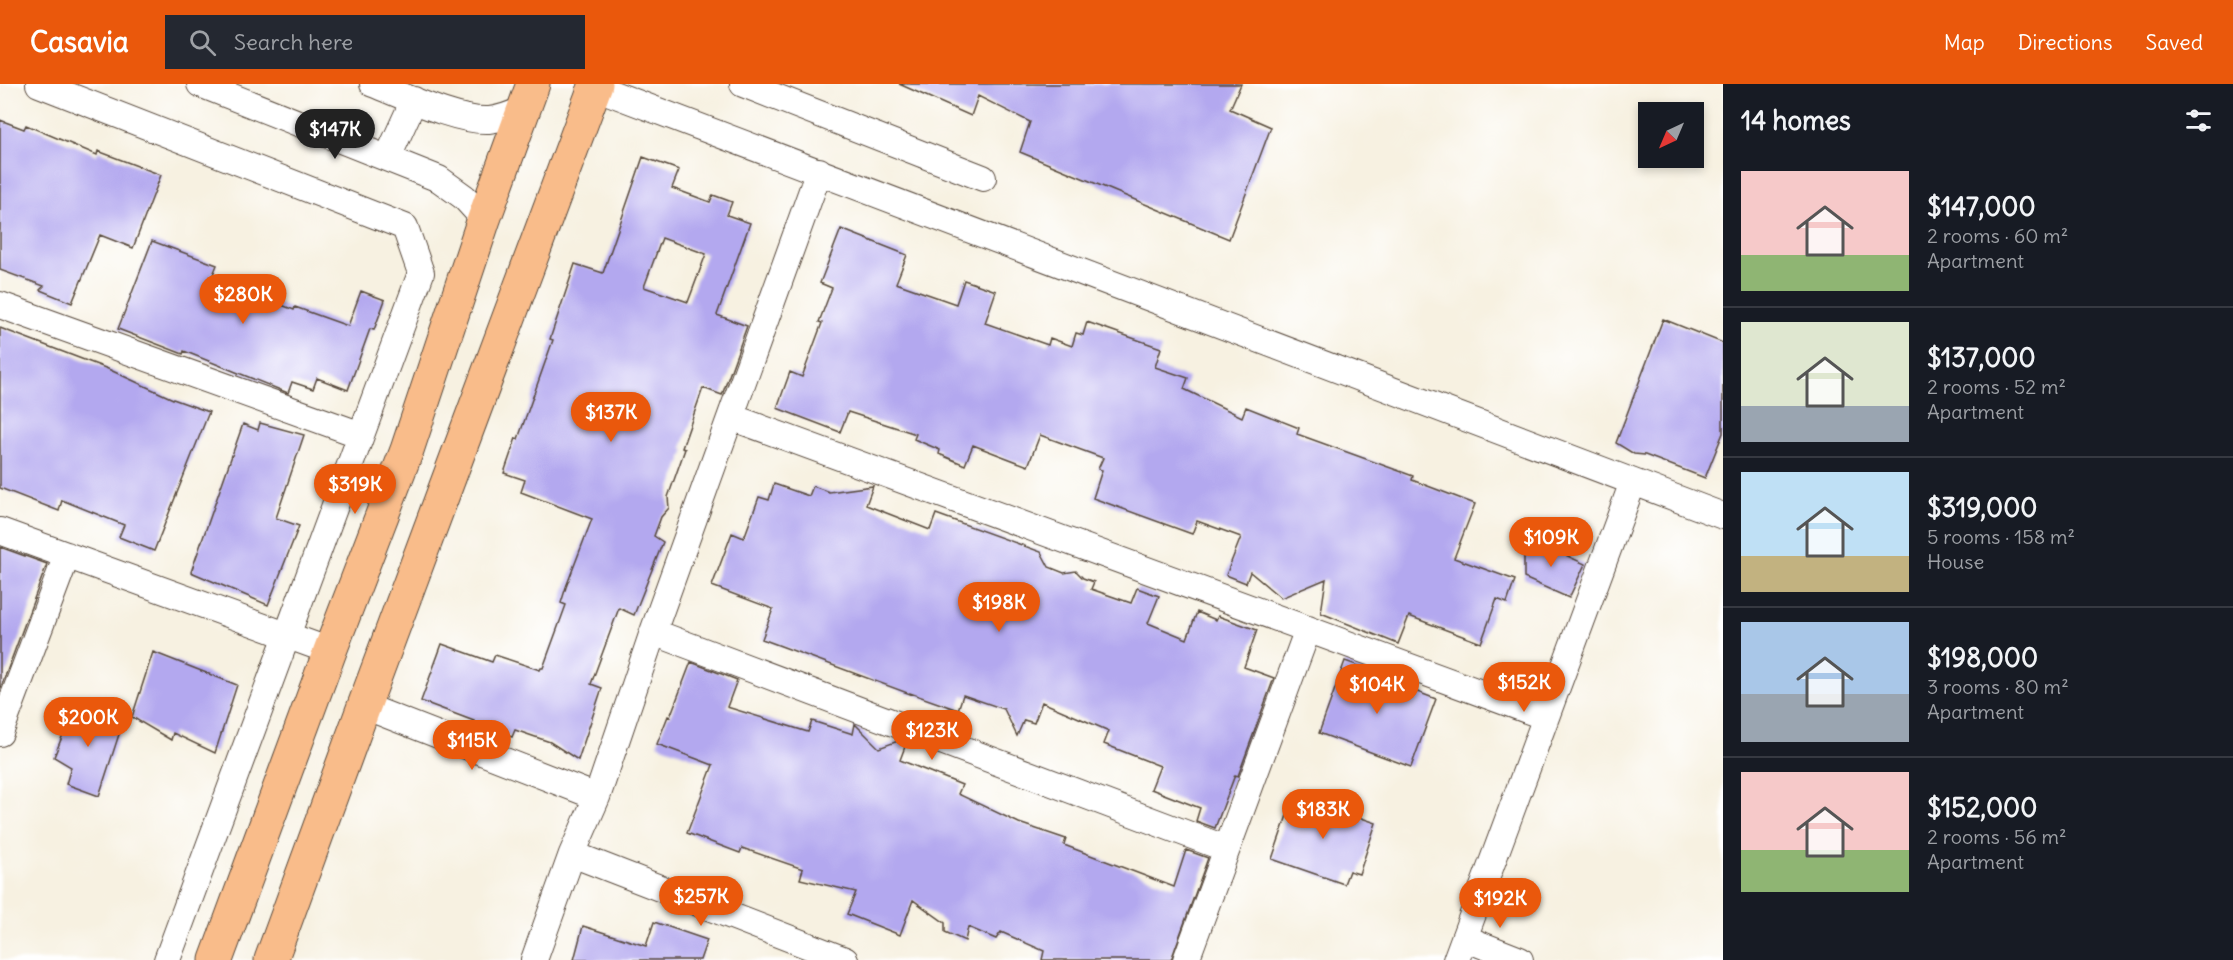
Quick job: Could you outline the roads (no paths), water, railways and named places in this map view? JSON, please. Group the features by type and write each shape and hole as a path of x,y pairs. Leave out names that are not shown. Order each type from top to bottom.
{"main road":[{"path":"271,960 595,86"},
{"path":"216,960 407,450 484,219 529,96"}],"street":[{"path":"39,84 74,90 405,227 421,273 167,960"},
{"path":"200,84 388,157 445,183 464,197 484,219"},
{"path":"374,84 471,120 507,117 529,96"},
{"path":"743,84 983,178"},
{"path":"595,86 1723,516"},
{"path":"388,157 414,100"},
{"path":"534,960 572,854 597,797 653,632 819,171"},
{"path":"0,305 361,435"},
{"path":"730,417 1546,717"},
{"path":"1520,960 1460,949 1633,482"},
{"path":"0,531 330,651"},
{"path":"0,733 67,555"},
{"path":"1186,960 1308,629"},
{"path":"653,632 1227,849"},
{"path":"364,706 597,797"},
{"path":"572,854 845,960"}]}
